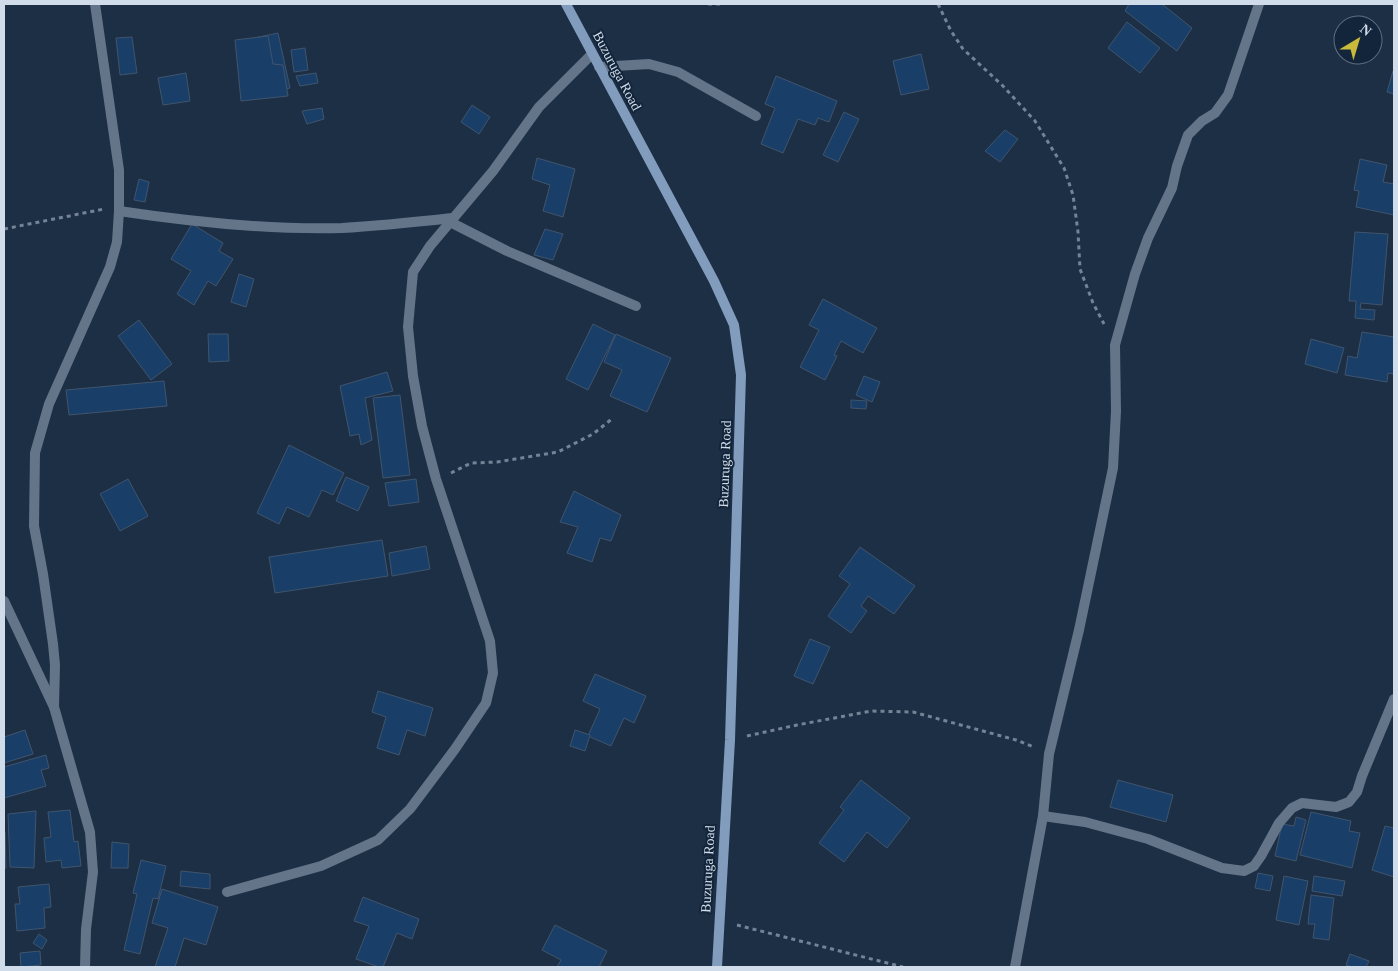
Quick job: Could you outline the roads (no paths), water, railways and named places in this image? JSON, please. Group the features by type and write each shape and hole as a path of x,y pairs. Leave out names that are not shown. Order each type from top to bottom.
{"main road":[{"name":"Buzuruga Road","path":"566,4 698,248 734,324 741,375 730,740 717,967"}],"street":[{"path":"54,707 55,665 53,644 34,526 35,453 49,404 110,267 117,242 119,208 119,170 95,4"},
{"path":"1015,967 1044,816 1048,754 1079,630 1114,468 1116,411 1115,345 1135,274 1148,238 1172,188 1177,166 1188,135 1202,121 1215,113 1228,95 1259,4"},
{"path":"227,892 321,866 378,840 410,809 455,749 486,703 493,673 490,641 436,479 422,426 413,376 408,327 413,272 430,246 493,171 539,107 592,54"},
{"path":"599,67 650,64 659,66 678,72 756,116"},
{"path":"119,208 180,220 279,228 342,228 451,220 506,251 636,306"},
{"path":"4,601 54,707 90,832 92,872 86,929 85,967"},
{"path":"1044,816 1085,822 1148,839 1222,868 1244,871 1254,866 1278,823 1292,808 1302,803 1336,807 1349,802 1357,792 1394,699"}]}
